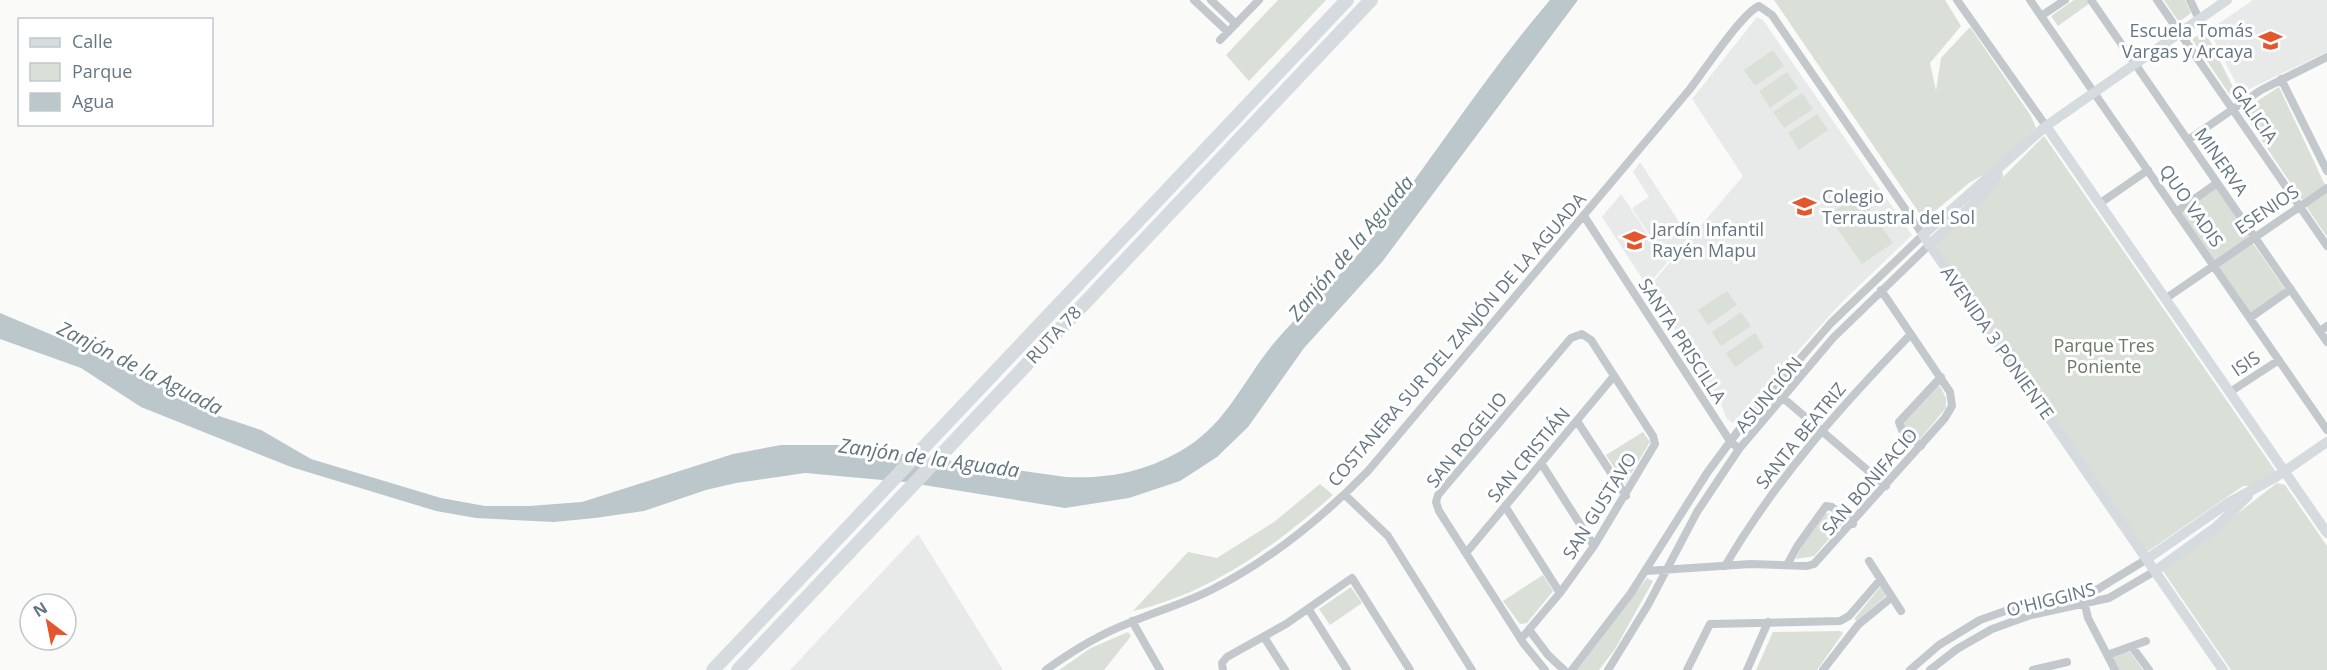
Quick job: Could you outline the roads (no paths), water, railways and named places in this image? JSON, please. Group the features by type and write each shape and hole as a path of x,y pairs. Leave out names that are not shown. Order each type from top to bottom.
{"highway":[{"name":"RUTA 78","path":"714,670 1347,0"},
{"name":"RUTA 78","path":"738,670 1371,0"}],"street":[{"path":"1194,0 1228,32"},
{"path":"1210,0 1236,24"},
{"path":"1220,40 1258,0"},
{"path":"1957,0 2327,533"},
{"name":"QUO VADIS","path":"2030,0 2327,430"},
{"path":"2041,16 2065,0"},
{"name":"MINERVA","path":"2091,0 2327,342"},
{"name":"GALICIA","path":"2157,0 2327,246"},
{"path":"2190,0 2199,19"},
{"name":"ASUNCIÓN","path":"1572,670 1646,571 1730,441 1816,339 1923,235 2046,126 2227,0"},
{"name":"COSTANERA SUR DEL ZANJÓN DE LA AGUADA","path":"1046,670 1083,644 1132,621 1183,603 1248,569 1304,530 1345,495 1368,471 1584,216 1704,71 1747,13 1759,6 1772,15"},
{"name":"AVENIDA 3 PONIENTE","path":"1772,15 2223,670"},
{"path":"2188,140 2281,79 2327,57"},
{"name":"GALICIA","path":"2281,79 2327,171"},
{"name":"ASUNCIÓN","path":"1608,670 1644,613 1705,498 1739,449 1833,338 1980,198 2010,158"},
{"path":"2099,204 2148,170"},
{"path":"2176,212 2217,183"},
{"name":"ESENIOS","path":"2165,299 2327,188"},
{"name":"SANTA PRISCILLA","path":"1584,216 1730,441 1739,449"},
{"path":"2250,318 2290,289"},
{"name":"SAN BONIFACIO","path":"1646,571 1751,564 1807,566 1818,562 1921,447 1951,410 1952,396 1881,290"},
{"path":"2319,331 2327,326"},
{"name":"SAN GUSTAVO","path":"1530,631 1594,546 1626,496 1655,443 1591,340 1582,334"},
{"name":"SAN ROGELIO","path":"1545,670 1521,639 1437,508 1437,498 1571,338 1582,334"},
{"name":"SANTA BEATRIZ","path":"1725,566 1765,503 1821,431 1911,334"},
{"name":"ISIS","path":"2230,393 2279,360"},
{"name":"SAN CRISTIÁN","path":"1466,553 1614,376"},
{"path":"1921,447 1902,430 1899,422 1941,377"},
{"path":"1782,397 1886,486"},
{"path":"1576,421 1626,496"},
{"name":"O'HIGGINS","path":"1910,670 1939,645 1980,620 2036,600 2098,589 2121,578 2228,503 2284,472 2327,442"},
{"path":"1541,463 1594,546"},
{"name":"O'HIGGINS","path":"1930,670 1957,649 1999,626 2031,615 2085,605 2117,595 2216,527 2253,490"},
{"path":"1345,495 1388,536 1472,670"},
{"path":"1505,506 1560,593"},
{"path":"1787,565 1798,545 1826,506 1832,507 1853,524"},
{"path":"1869,561 1901,611"},
{"path":"1223,670 1222,663 1227,657 1309,609 1352,578 1410,670"},
{"path":"1687,670 1710,624 1845,619 1881,579"},
{"path":"1823,670 1854,630 1892,597"},
{"path":"2085,605 2088,618 2115,670"},
{"path":"1309,609 1347,670"},
{"path":"1845,619 1854,630"},
{"path":"1132,621 1160,670"},
{"path":"1748,670 1768,622"},
{"path":"1521,639 1530,631 1548,655 1564,670"},
{"path":"1264,637 1285,670"},
{"path":"2107,655 2146,641"},
{"path":"2132,647 2149,670"},
{"path":"2033,670 2067,662"}],"water":[{"name":"Zanjón de la Aguada","path":"1550,0 1578,0 1382,262 1304,348 1248,427 1217,457 1180,481 1129,498 1065,508 905,482 805,473 736,483 706,490 644,511 595,518 554,522 476,518 436,511 291,467 141,407 81,368 0,339 0,313 114,361 204,411 261,430 311,459 441,498 485,506 529,506 582,502 733,454 781,445 838,445 1066,477 1099,477 1129,472 1173,455 1201,437 1214,425 1274,343 1370,240 1503,58"}],"place":[{"name":"Escuela Tomás Vargas y Arcaya","path":"2271,41"},
{"name":"Colegio Terraustral del Sol","path":"1804,207"},
{"name":"Jardín Infantil Rayén Mapu","path":"1634,240"}],"park label":[{"name":"Parque Tres Poniente","path":"2104,356"}]}
